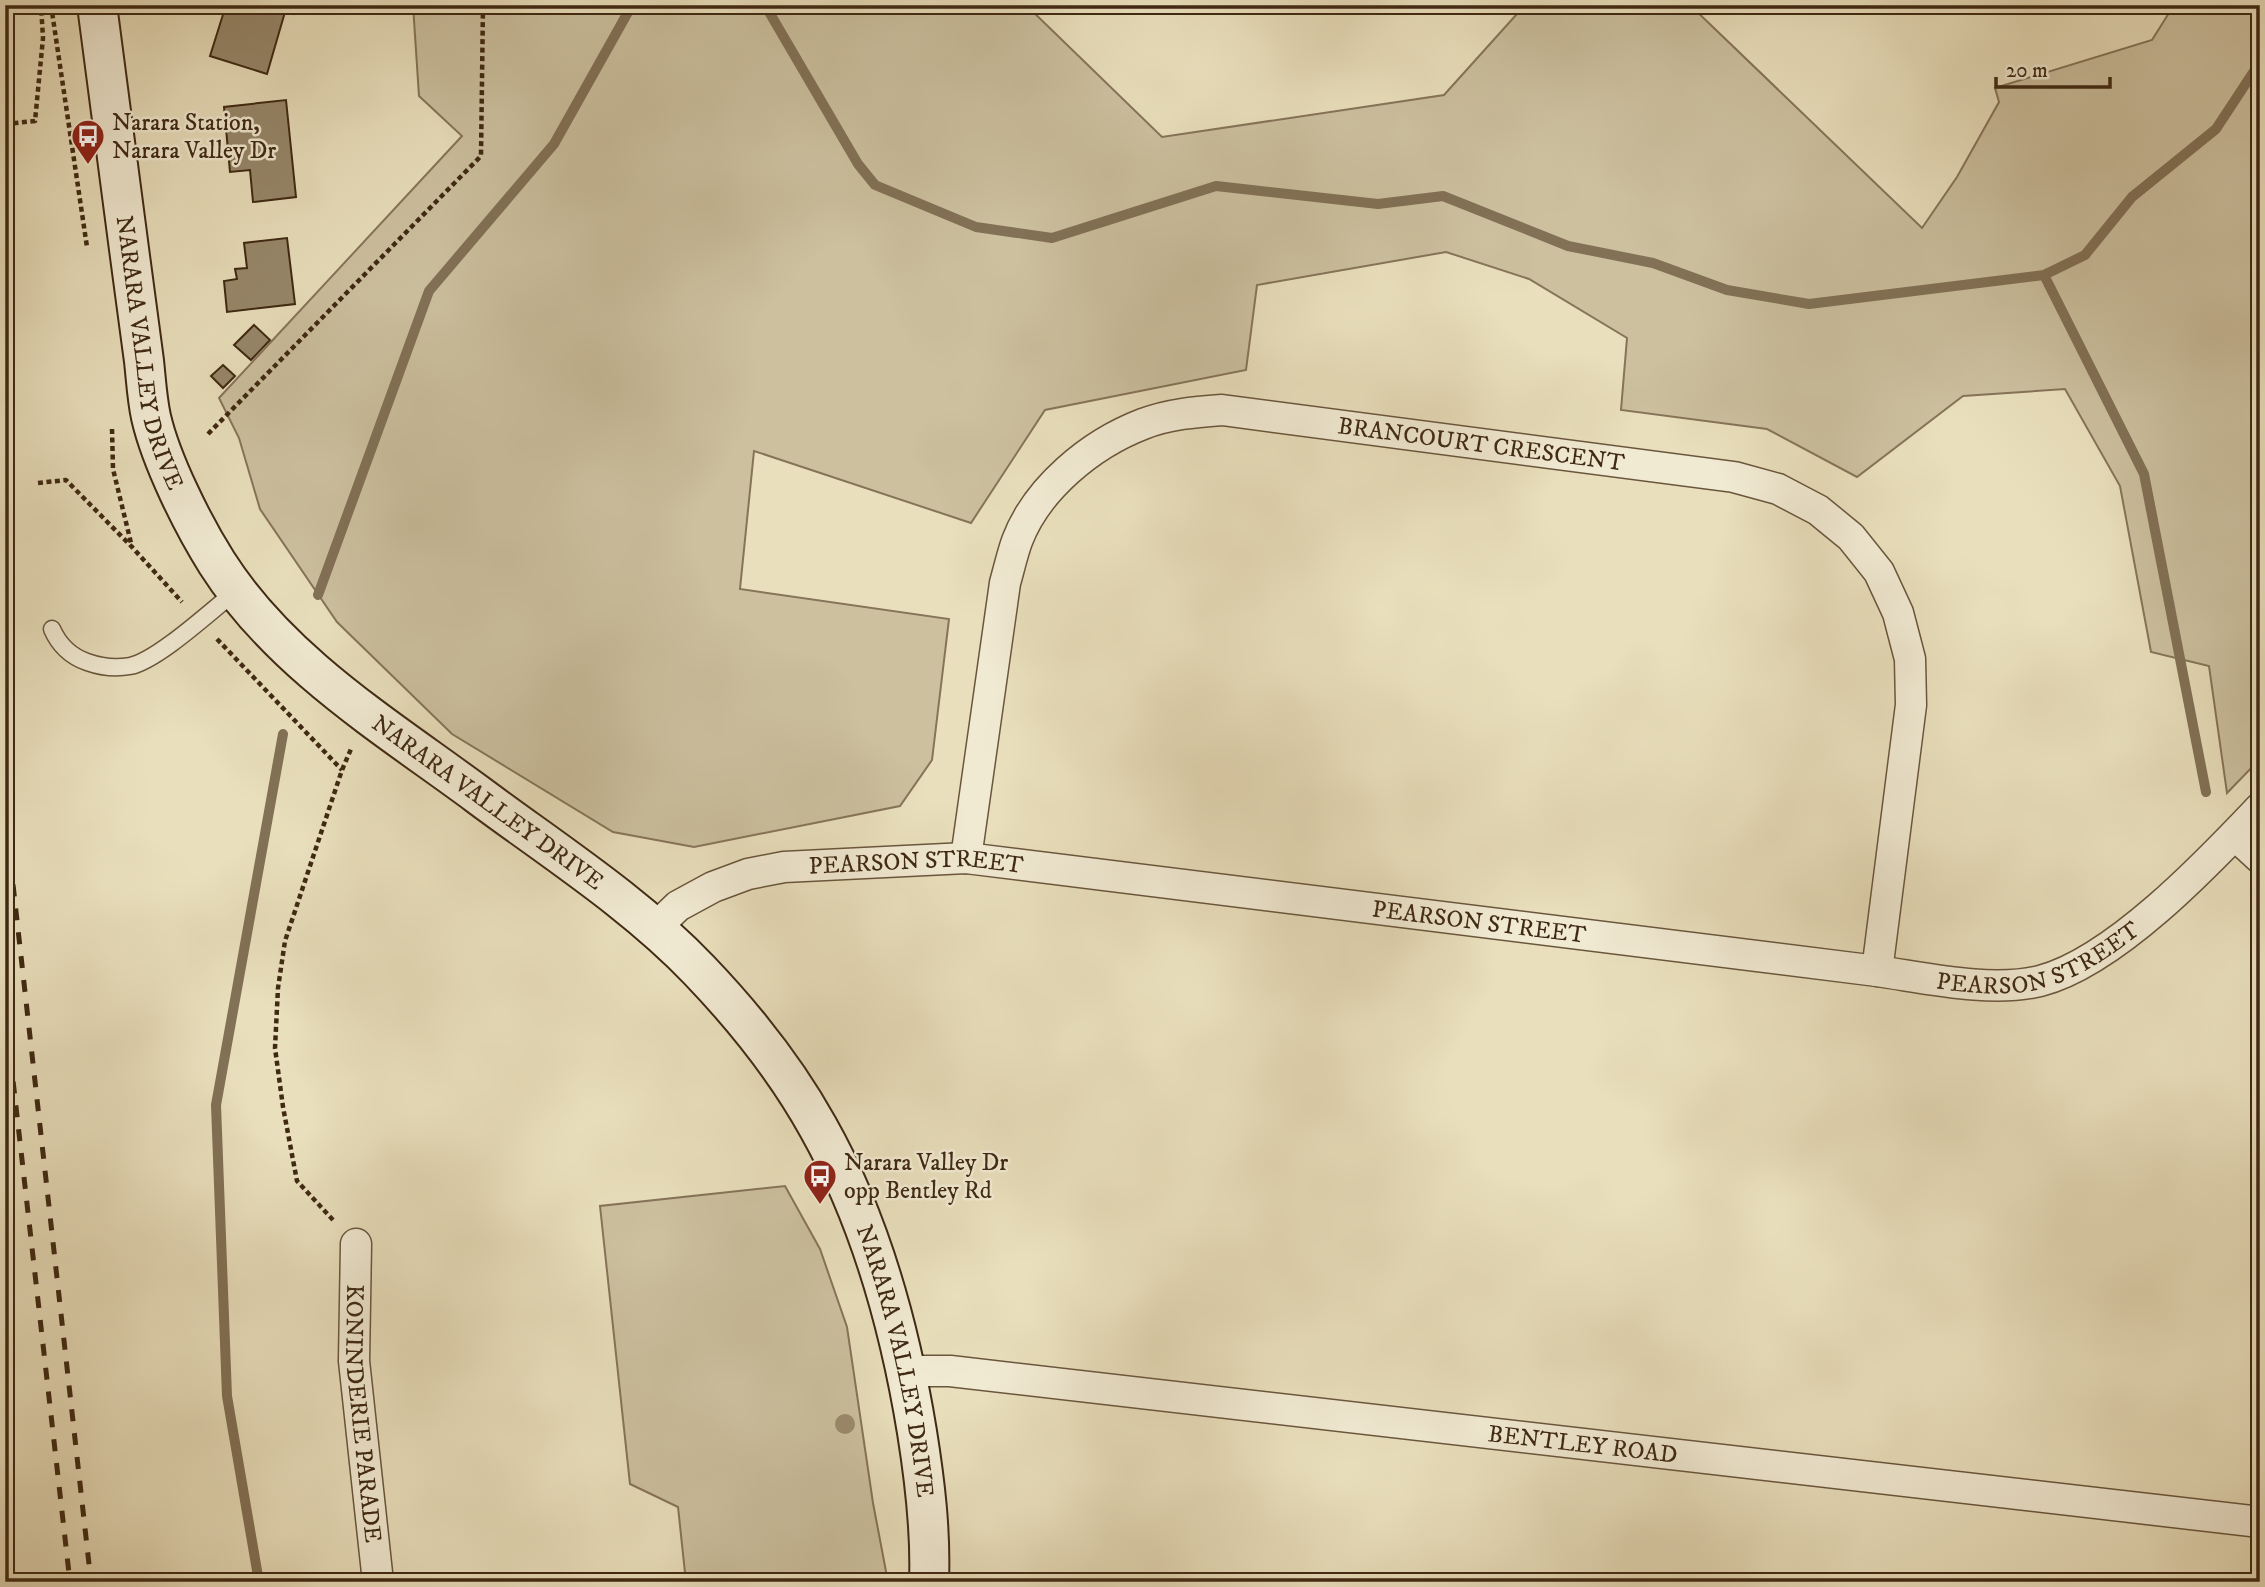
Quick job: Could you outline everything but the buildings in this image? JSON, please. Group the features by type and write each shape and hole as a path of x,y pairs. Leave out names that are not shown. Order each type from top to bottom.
{"main road":[{"name":"NARARA VALLEY DRIVE","path":"97,5 152,418 184,500 215,560 236,591 294,654 367,713 654,928 699,970 782,1071 818,1127 846,1184 890,1306 906,1371 926,1488 930,1541 929,1582"}],"street":[{"name":"BRANCOURT CRESCENT","path":"967,859 1005,583 1018,540 1039,502 1072,467 1105,443 1143,424 1183,413 1222,410 1734,477 1778,489 1818,510 1851,537 1879,572 1898,613 1910,659 1911,705 1877,971"},
{"name":"PEARSON STREET","path":"654,928 678,906 713,887 748,874 784,867 967,859 1969,984 2040,981 2072,969 2132,929 2235,835 2260,808"},
{"path":"2235,835 2260,859"},
{"name":"KONINDERIE PARADE","path":"356,1244 354,1361 378,1582"},
{"name":"BENTLEY ROAD","path":"906,1371 950,1371 2260,1521"}],"lane":[{"path":"52,629 64,648 81,660 115,668 133,666 166,647 236,591"}],"path":[{"path":"5,124 35,121 43,38 41,5"},
{"path":"51,5 87,251"},
{"path":"208,434 481,156 483,5"},
{"path":"111,415 113,469 132,547"},
{"path":"356,1244 297,1181 275,1048 278,988 285,941 342,770 367,713"}],"shaded area":[{"path":"413,5 1026,5 1162,137 1444,95 1525,5 1690,5 1922,228 1957,177 1999,102 1995,88 2152,40 2174,5 2260,5 2260,759 2227,793 2209,666 2151,652 2120,486 2065,389 1963,396 1857,477 1767,429 1621,410 1627,338 1529,279 1446,252 1257,285 1246,370 1045,410 971,523 754,451 740,589 949,619 932,760 900,806 694,847 613,832 452,734 337,622 260,509 239,438 219,398 462,136 419,96"},
{"path":"785,1186 820,1249 847,1327 873,1503 888,1582 686,1582 678,1507 630,1484 600,1206"}],"waterway":[{"path":"318,595 429,291 554,144 632,5"},
{"path":"765,5 858,164 875,185 976,227 1052,238 1216,186 1378,204 1443,196 1568,246 1653,263 1727,290 1809,304 2044,275 2085,255 2132,197 2216,129 2260,62"},
{"path":"2044,275 2144,474 2206,792"},
{"path":"259,1582 227,1396 216,1105 283,734"}],"railway":[{"path":"5,813 91,1582"},
{"path":"5,1010 70,1582"}],"place":[{"name":"Narara Station, Narara Valley Dr","path":"88,166"},
{"name":"Narara Valley Dr opp Bentley Rd","path":"820,1206"}]}
